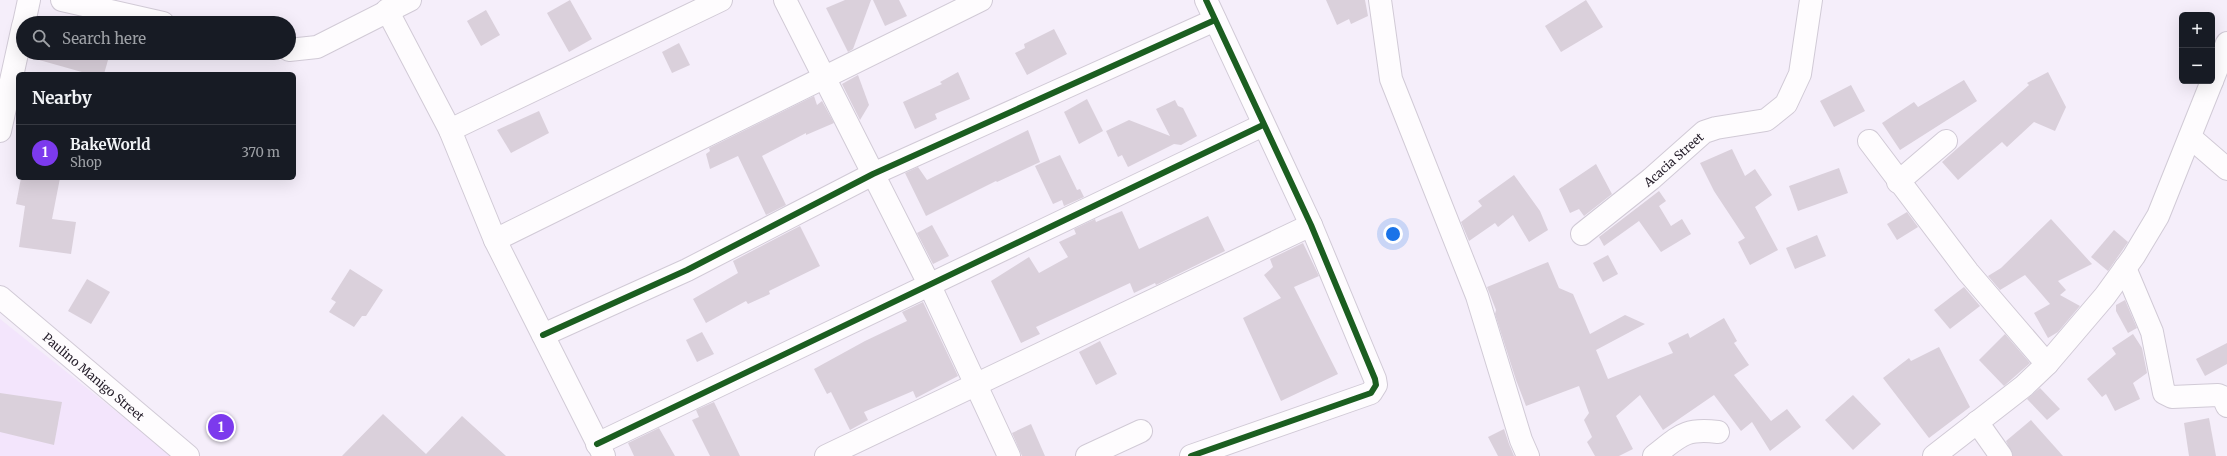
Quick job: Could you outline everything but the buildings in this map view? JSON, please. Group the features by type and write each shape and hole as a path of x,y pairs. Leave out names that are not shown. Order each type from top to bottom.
{"street":[{"path":"26,16 29,0"},
{"path":"62,0 132,16"},
{"path":"296,50 317,48 388,10 410,0"},
{"path":"450,130 721,0"},
{"path":"784,0 930,286 975,386 1009,456"},
{"path":"495,240 822,77 981,0"},
{"path":"1191,456 1371,393 1376,385 1375,378 1311,226 1206,0"},
{"path":"1380,0 1391,79 1477,296 1521,440 1528,456"},
{"name":"Acacia Street","path":"1582,234 1651,179 1704,132 1716,128 1766,120 1786,104 1800,74 1807,36 1811,0"},
{"path":"388,10 450,130 495,240 544,335 600,450 930,286 1263,125"},
{"path":"544,335 687,270 873,174 1215,20"},
{"path":"2215,73 2227,42"},
{"path":"0,131 16,58"},
{"path":"1934,456 2024,386 2047,364 2105,296 2126,268 2158,216 2211,84"},
{"path":"2190,137 2227,169"},
{"path":"1869,141 1898,182 1968,272 2047,364"},
{"path":"1898,182 1946,141"},
{"path":"826,456 1311,226"},
{"path":"2126,268 2152,332 2164,393 2172,397 2218,395 2224,397 2227,406"},
{"name":"Paulino Manigo Street","path":"0,297 188,456"},
{"path":"1977,422 2001,456"},
{"path":"1654,456 1684,433 1697,430 1718,432"},
{"path":"1095,454 1141,431"}],"shaded area":[{"path":"0,319 172,456 0,456"}],"cycle path":[{"path":"1191,456 1371,393 1376,385 1375,379 1311,225 1206,0"},
{"path":"543,335 687,270 873,174 1215,20"},
{"path":"597,444 1263,125"}],"place":[{"name":"BakeWorld","path":"221,427"}]}
